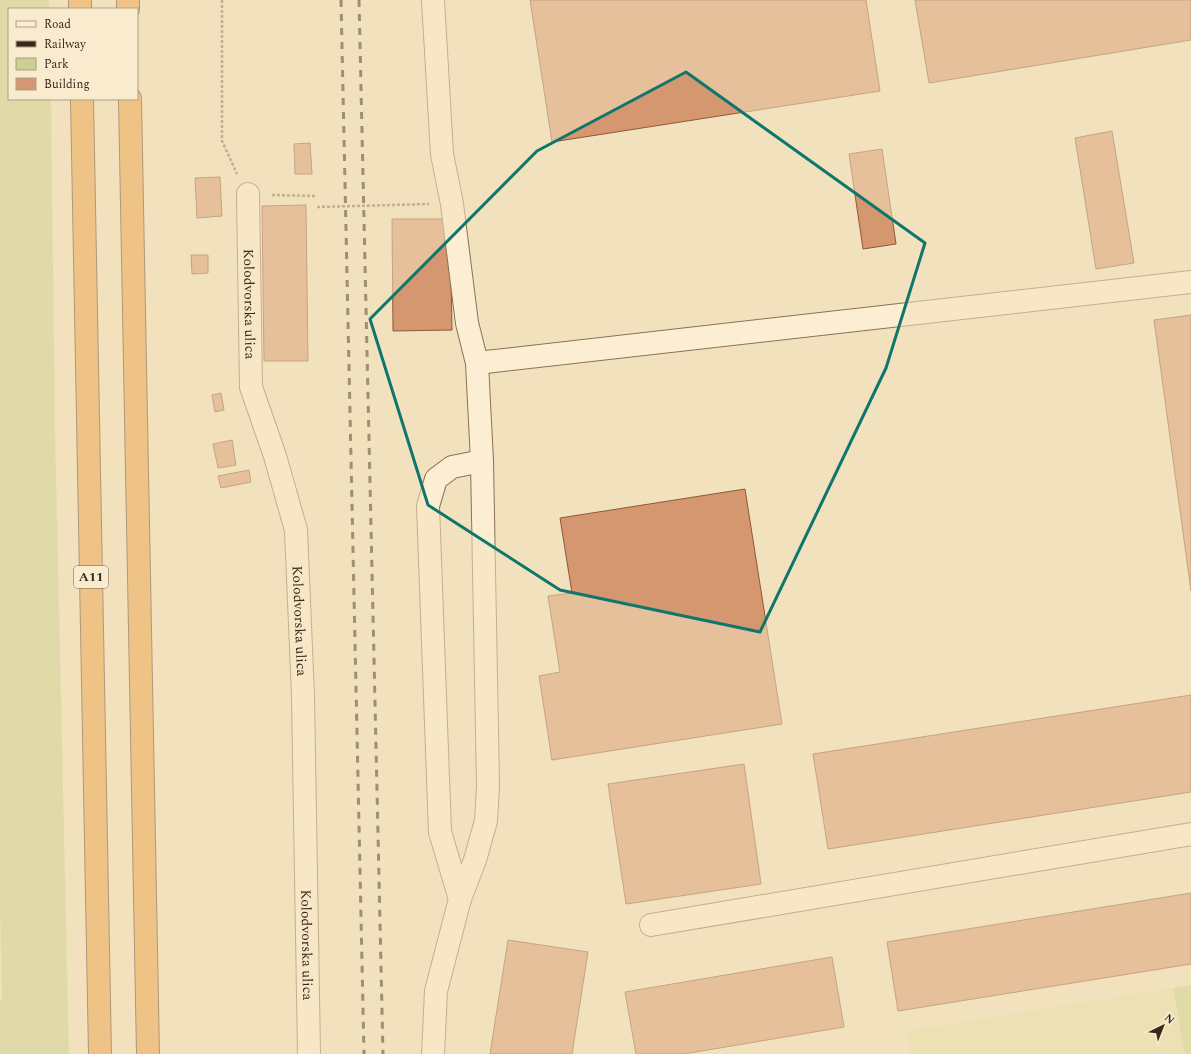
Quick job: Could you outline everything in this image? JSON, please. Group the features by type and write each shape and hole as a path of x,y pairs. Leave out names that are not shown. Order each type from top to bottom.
{"highway":[{"name":"A11","path":"82,100 100,1054"},
{"path":"130,100 148,1054"}],"lane":[{"path":"433,0 442,154 452,204 467,323 477,363 482,461 488,786 486,821 475,860 460,899 436,991 433,1054"},
{"name":"Kolodvorska ulica","path":"248,194 251,387 275,456 296,530 303,696 310,1054"},
{"path":"477,363 1191,282"},
{"path":"460,899 440,832 428,506 436,479 452,467 482,461"},
{"path":"651,925 1191,834"}],"path":[{"path":"222,0 222,141 233,167 248,194 317,196"},
{"path":"317,207 452,204"}],"highlighted area":[{"path":"686,72 925,243 886,368 760,632 560,590 428,505 370,319 537,151"}],"shaded area":[{"path":"1173,988 1185,1054 910,1054 906,1031"}],"green space":[{"path":"0,0 49,0 49,8 8,8 8,100 51,100 55,430 69,1054 0,1054 0,1001 2,999 0,906"},
{"path":"1191,985 1191,1054 1185,1054 1173,988"}],"building":[{"path":"530,0 866,0 880,91 552,142"},
{"path":"915,0 1191,0 1191,40 929,83"},
{"path":"1112,131 1134,263 1096,269 1075,138"},
{"path":"310,143 312,174 295,174 294,144"},
{"path":"882,149 896,244 863,249 849,154"},
{"path":"220,177 222,216 197,218 195,178"},
{"path":"306,205 308,361 264,361 262,206"},
{"path":"392,219 450,219 452,330 393,331"},
{"path":"191,255 208,255 208,273 192,274"},
{"path":"1191,315 1191,591 1154,320"},
{"path":"221,393 224,410 215,412 212,395"},
{"path":"232,440 236,465 218,468 213,444"},
{"path":"249,470 251,482 221,488 218,476"},
{"path":"745,489 782,724 552,760 539,676 560,672 548,596 572,593 560,518"},
{"path":"1191,695 1191,792 828,849 813,754"},
{"path":"744,764 761,884 626,904 608,784"},
{"path":"1191,893 1191,964 898,1011 887,942"},
{"path":"508,940 588,952 572,1054 490,1054"},
{"path":"832,957 844,1027 684,1054 636,1054 625,992"}],"railway":[{"path":"341,0 364,1054"},
{"path":"359,0 383,1054"}]}
